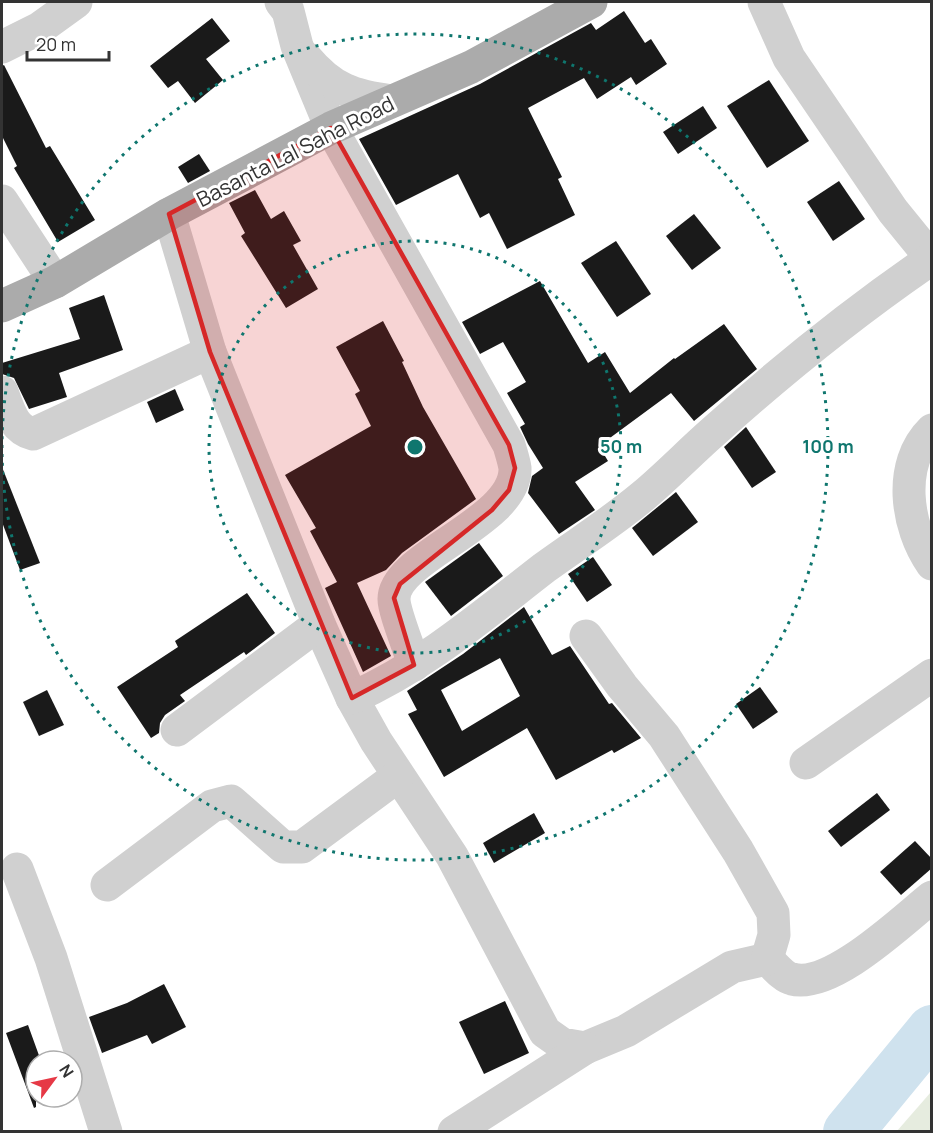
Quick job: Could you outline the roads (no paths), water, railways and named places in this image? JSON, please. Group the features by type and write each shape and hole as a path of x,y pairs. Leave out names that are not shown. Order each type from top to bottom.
{"main road":[{"name":"Basanta Lal Saha Road","path":"2,306 55,282 169,214 331,128 471,67 591,2"}],"street":[{"path":"2,47 40,28 76,2"},
{"path":"281,2 288,11 297,46 331,128 509,445 515,468 509,490 492,510 415,568 400,584 394,598 414,665"},
{"path":"352,698 389,681 477,622 644,496 713,431 802,356 883,292 931,259 892,212 789,58 764,2"},
{"path":"297,46 330,82 342,90 363,98 392,101"},
{"path":"2,201 55,282"},
{"path":"169,214 210,352 319,624 352,698 398,776 452,856 545,1032 562,1044 585,1048"},
{"path":"2,392 14,421 22,431 33,434 210,352"},
{"path":"932,430 920,442 912,460 910,495 916,531 922,550 932,564"},
{"path":"177,730 319,624"},
{"path":"586,636 622,686 664,735 738,851 773,913 774,935 766,959"},
{"path":"806,764 932,675"},
{"path":"107,885 212,806 231,801 283,847 302,847 398,776"},
{"path":"17,869 51,958 106,1131"},
{"path":"766,959 791,979 808,979 829,973 859,956 932,897"},
{"path":"454,1131 585,1048 626,1031 732,967 766,959"}],"waterway":[{"path":"848,1132 932,1030"}]}
